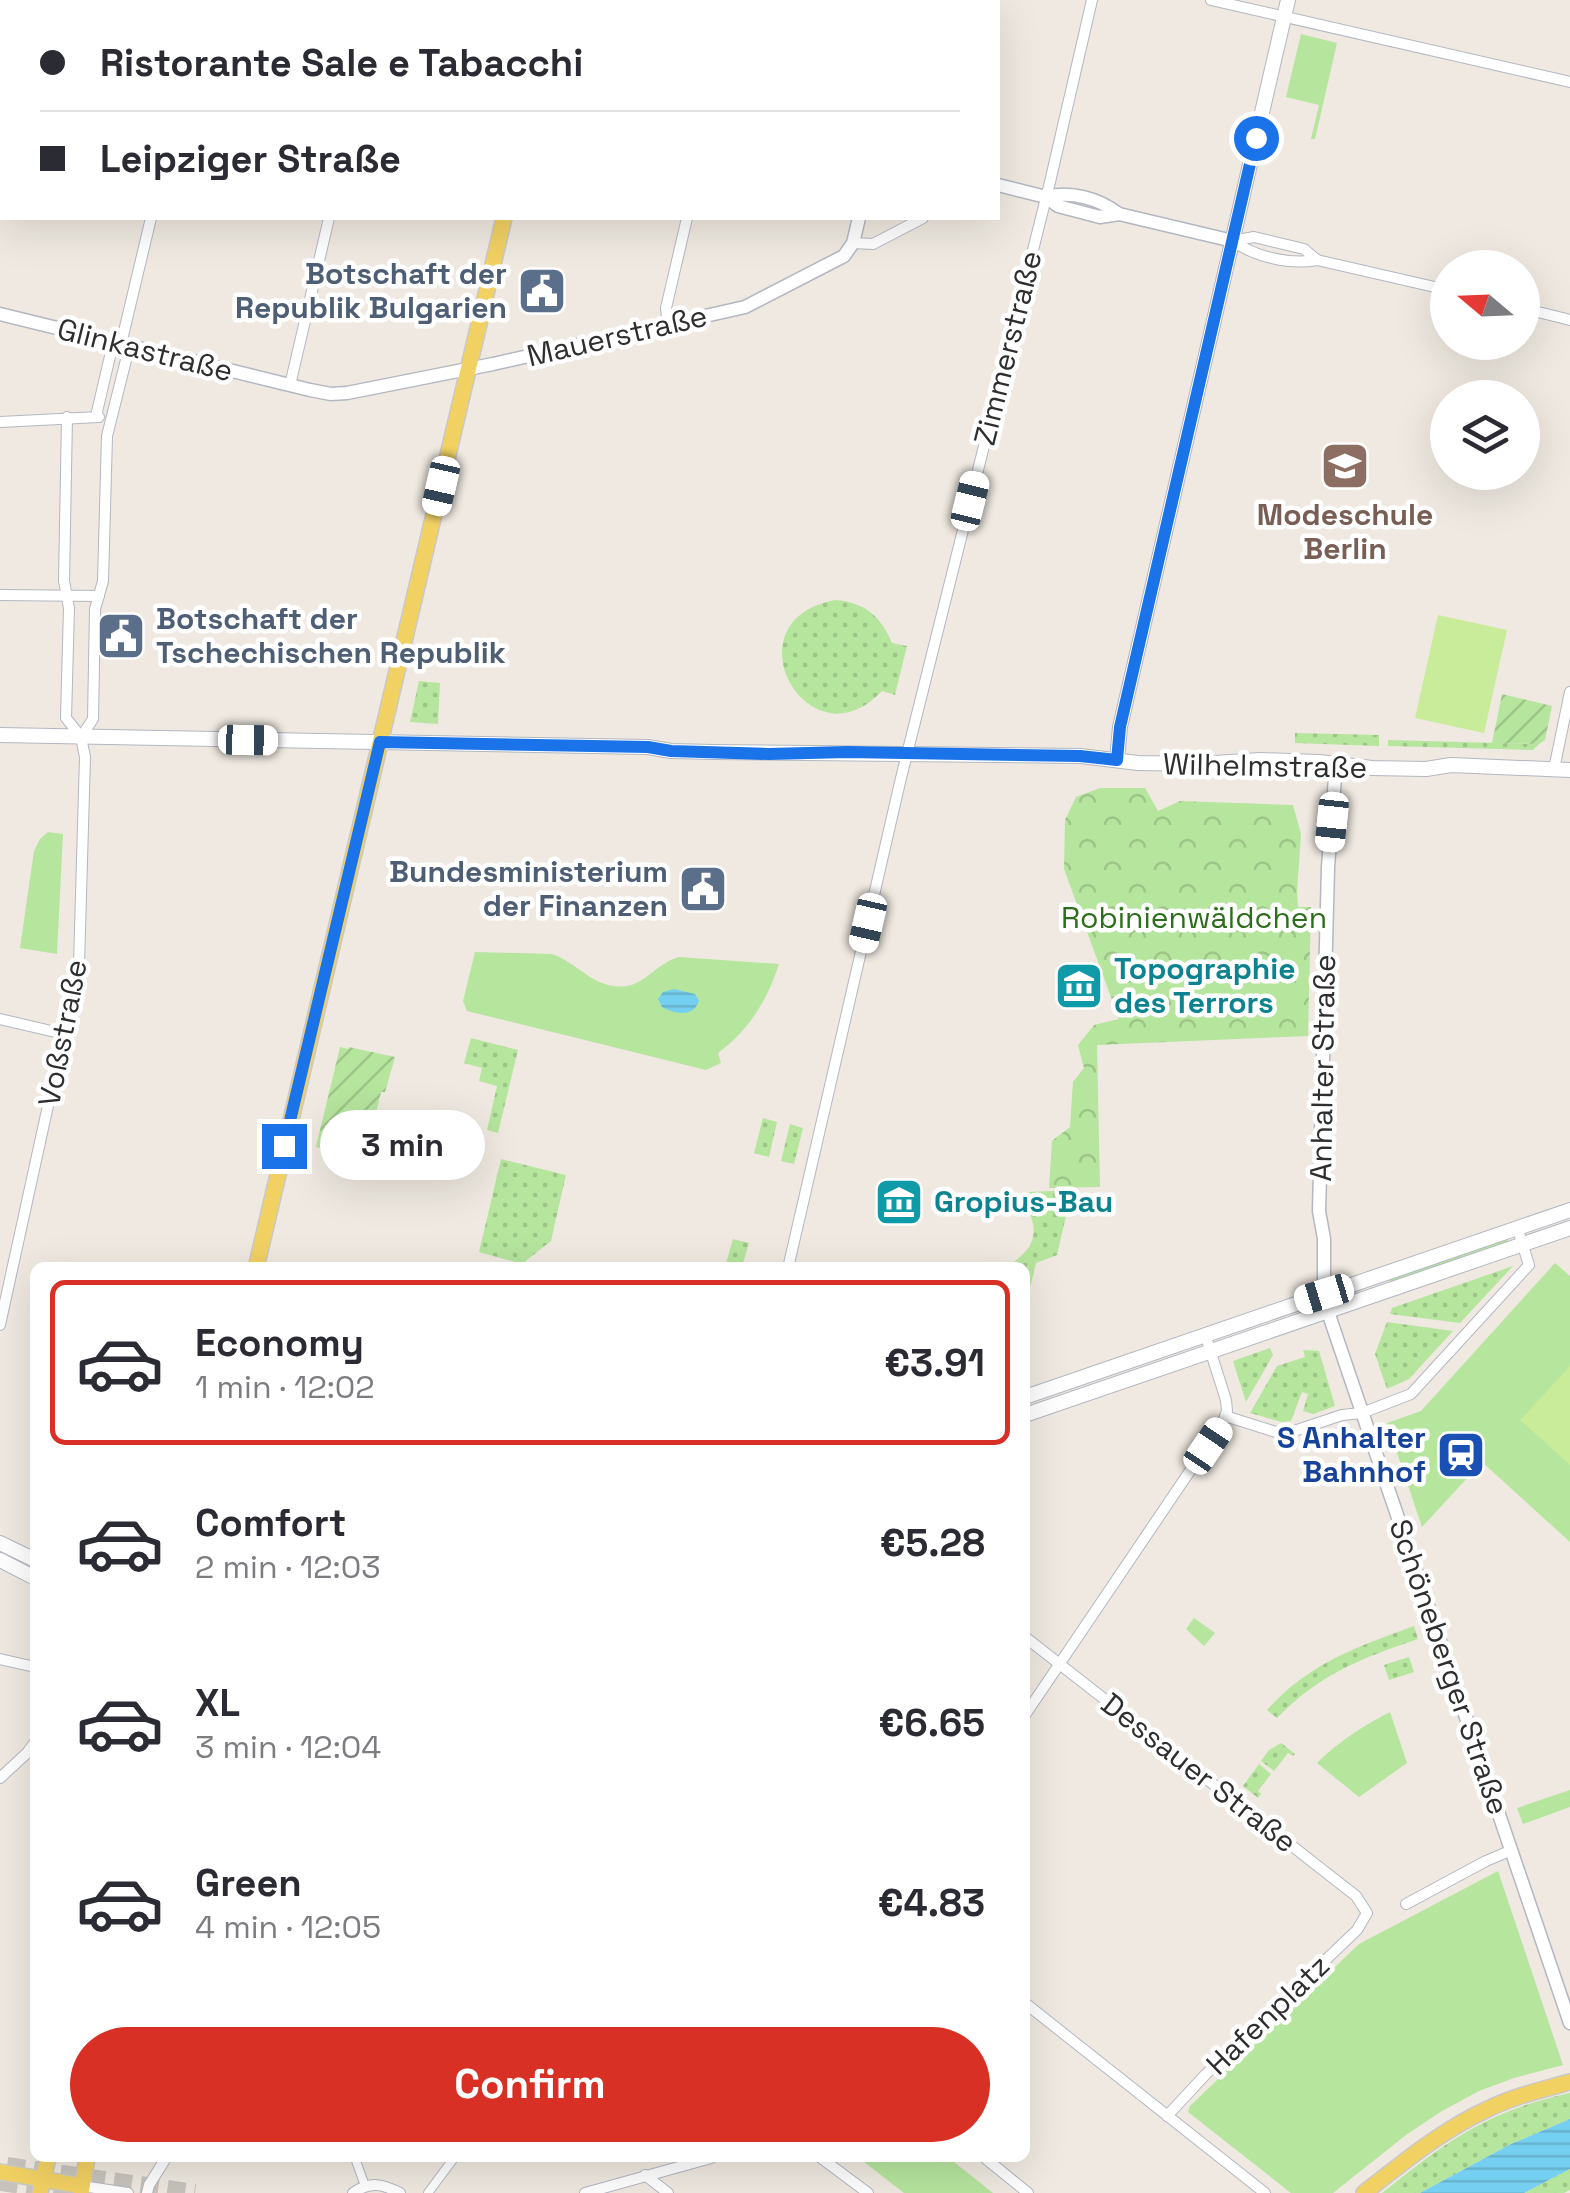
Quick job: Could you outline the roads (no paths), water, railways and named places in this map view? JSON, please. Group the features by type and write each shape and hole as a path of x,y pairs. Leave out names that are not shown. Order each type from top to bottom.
{"main road":[{"path":"1117,760 1120,727 1288,0"},
{"path":"257,1262 504,220"},
{"name":"Wilhelmstraße","path":"0,735 648,747 775,754 1080,756 1200,764 1251,760 1418,769 1451,766 1562,770"},
{"path":"1030,1395 1566,1211"},
{"path":"1030,1412 1570,1230"},
{"path":"1170,1346 1176,1363"},
{"path":"1063,1384 1068,1400"},
{"path":"0,1543 30,1558"},
{"path":"0,1560 30,1575"},
{"path":"1364,2193 1434,2139 1470,2118 1519,2096 1570,2082"},
{"path":"0,2172 42,2186 77,2191 87,2162"}],"street":[{"name":"Zimmerstraße","path":"789,1262 907,754 1092,0"},
{"path":"1211,0 1570,82"},
{"path":"1000,186 1046,197 1059,207 1100,217 1119,214 1233,241 1254,237 1304,250 1317,260 1430,286"},
{"path":"67,417 66,718 81,737 93,719 95,609 103,581 106,436 127,356 122,344 151,220"},
{"path":"290,385 329,220"},
{"path":"668,325 666,308 686,220"},
{"path":"853,243 859,220"},
{"name":"Mauerstraße","path":"290,385 322,393 347,393 753,304 839,259 853,243 873,244 918,220"},
{"path":"1540,313 1570,320"},
{"name":"Glinkastraße","path":"0,314 290,385"},
{"path":"96,416 112,352 122,344"},
{"path":"0,422 96,416 110,420"},
{"path":"0,595 99,596"},
{"path":"1562,770 1570,692"},
{"name":"Voßstraße","path":"0,1325 79,964 85,767 81,737"},
{"name":"Anhalter Straße","path":"1327,1311 1319,1211 1328,867 1336,765"},
{"path":"0,1019 64,1034"},
{"path":"1566,1211 1570,1230"},
{"path":"1226,1416 1285,1433 1342,1415 1362,1413 1411,1394 1529,1265 1517,1228"},
{"name":"Schöneberger Straße","path":"1327,1311 1570,2023"},
{"path":"1030,1708 1220,1430 1226,1416 1226,1400 1206,1334"},
{"name":"Dessauer Straße","path":"1030,1641 1356,1896 1367,1913"},
{"path":"0,1660 30,1667"},
{"path":"0,1778 30,1749"},
{"path":"1406,1904 1512,1850"},
{"name":"Hafenplatz","path":"1167,2116 1357,1930 1367,1913"},
{"path":"1030,2007 1264,2193"},
{"path":"147,2193 163,2162"},
{"path":"357,2162 365,2186"},
{"path":"428,2193 451,2162"},
{"path":"585,2193 695,2162"},
{"path":"826,2162 868,2193"},
{"path":"990,2162 1028,2193"},
{"path":"645,2175 668,2193"},
{"path":"353,2193 377,2184 400,2193"},
{"path":"77,2191 128,2193"}],"water":[{"path":"674,989 695,994 699,1001 693,1010 683,1013 662,1007 658,999 663,992"},
{"path":"1570,2119 1570,2169 1524,2193 1420,2193 1511,2144"}],"tunnel":[{"path":"7,2166 195,2193"},
{"path":"0,2182 76,2193"}],"place":[{"name":"Botschaft der Republik Bulgarien","path":"542,291"},
{"name":"Modeschule Berlin","path":"1345,466"},
{"name":"Botschaft der Tschechischen Republik","path":"121,636"},
{"name":"Bundesministerium der Finanzen","path":"703,889"},
{"name":"Topographie des Terrors","path":"1079,986"},
{"name":"Gropius-Bau","path":"899,1202"},
{"name":"S Anhalter Bahnhof","path":"1461,1455"}],"park label":[{"name":"Robinienwäldchen","path":"1194,918"}]}
